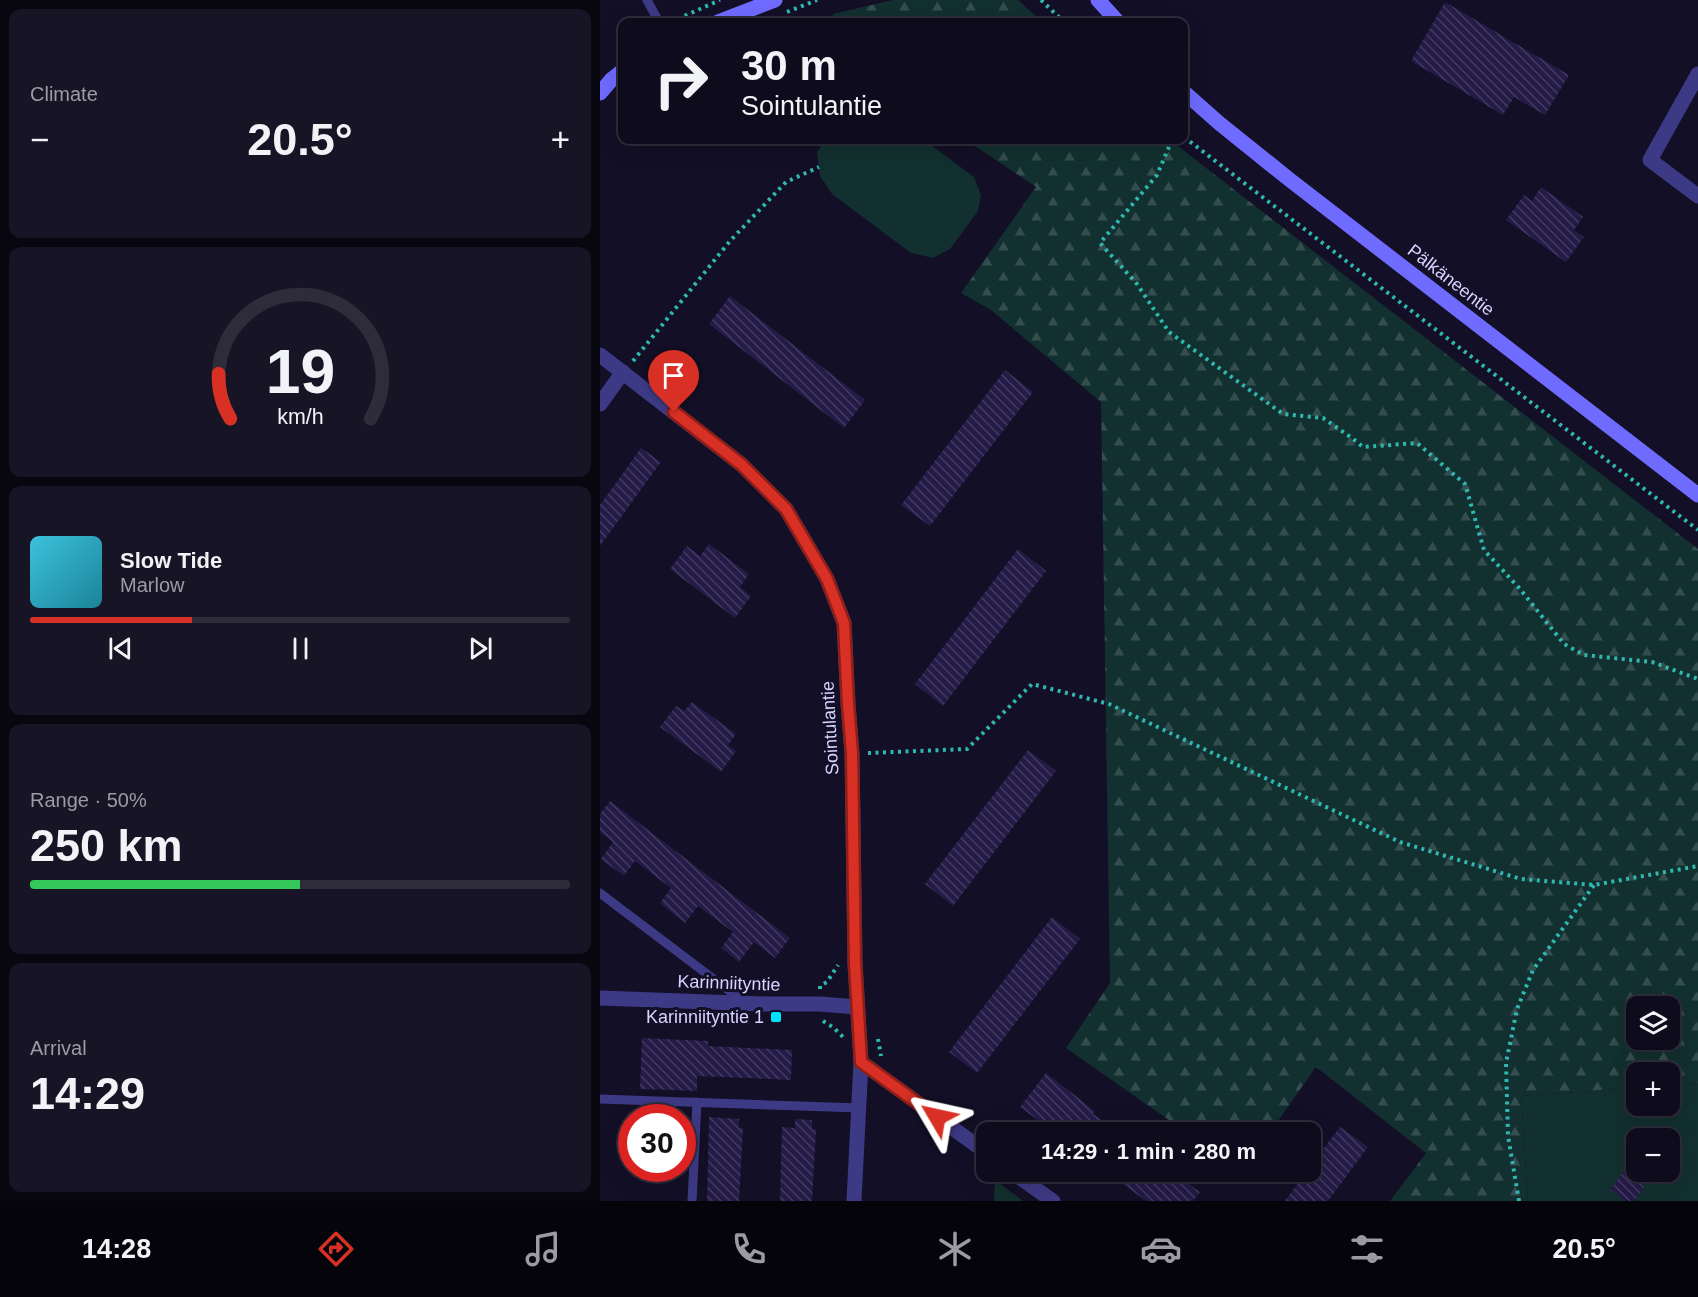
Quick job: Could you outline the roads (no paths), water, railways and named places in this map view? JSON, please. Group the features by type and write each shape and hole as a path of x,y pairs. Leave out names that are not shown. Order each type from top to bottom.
{"main road":[{"path":"728,18 775,0"},
{"path":"1098,0 1114,18"},
{"path":"600,93 618,74"},
{"name":"Pälkäneentie","path":"1188,96 1290,180 1698,495"}],"street":[{"path":"1698,74 1650,160 1698,196"},
{"name":"Sointulantie","path":"600,355 742,465 786,509 827,579 844,623 852,753 857,1007 861,1062 854,1201"},
{"path":"600,404 623,372"},
{"name":"Karinniityntie","path":"600,998 857,1007"},
{"path":"861,1062 976,1145"},
{"path":"1026,1182 1053,1201"}],"lane":[{"path":"647,0 657,18"},
{"path":"600,893 745,1003"},
{"path":"600,1099 859,1108"},
{"path":"692,1201 698,1102"}],"place":[{"name":"Karinniityntie 1","path":"776,1017"}]}
